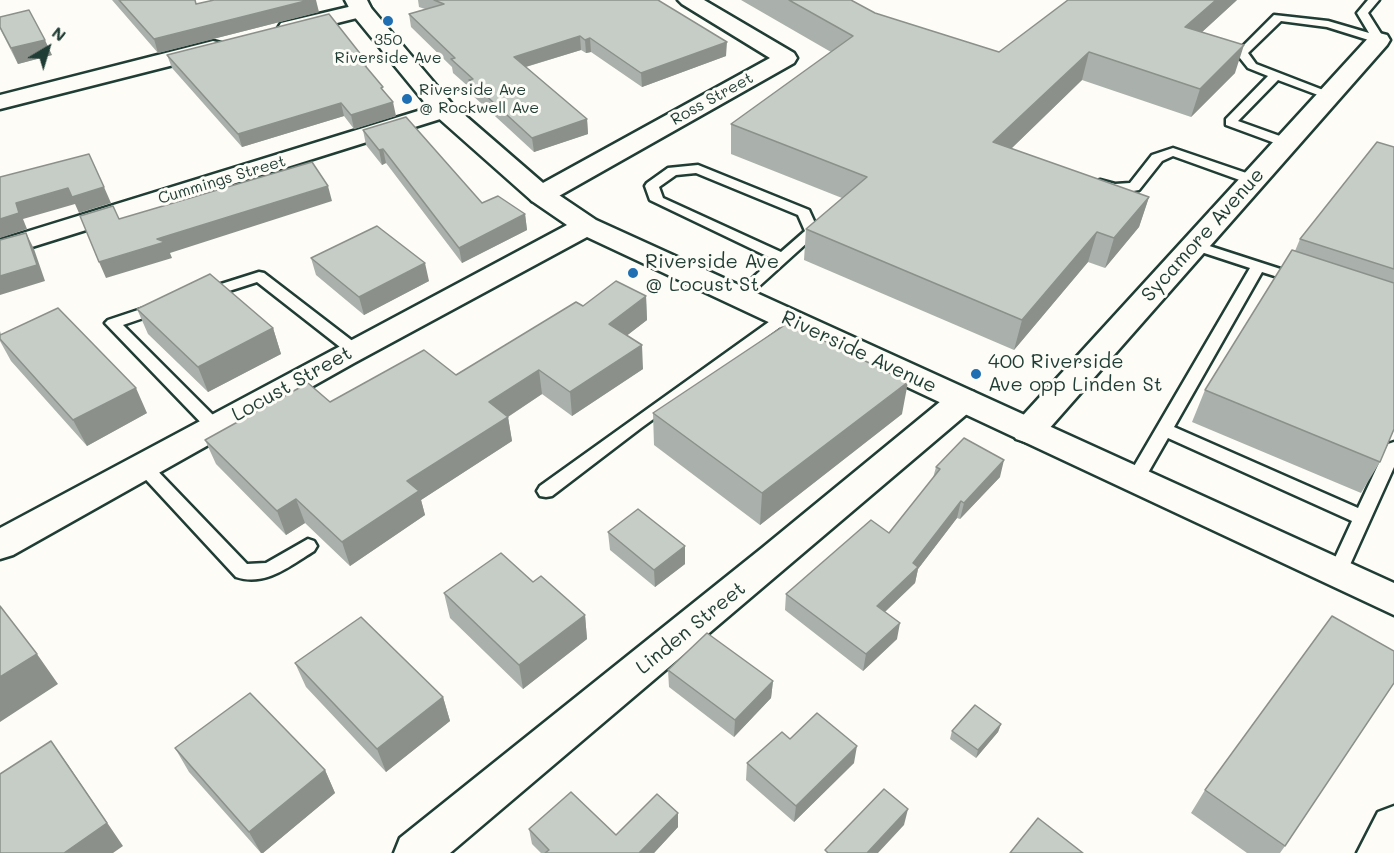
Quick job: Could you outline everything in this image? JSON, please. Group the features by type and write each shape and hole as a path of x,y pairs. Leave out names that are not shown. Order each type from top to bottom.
{"street":[{"name":"Ross Street","path":"541,195 786,58 689,0"},
{"name":"Riverside Avenue","path":"358,5 444,110 541,195 586,226 1394,600"},
{"path":"270,33 358,5"},
{"name":"Sycamore Avenue","path":"1028,431 1379,40"},
{"path":"1,99 236,42"},
{"name":"Cummings Street","path":"0,249 444,110"},
{"name":"Locust Street","path":"0,545 354,350 586,226"},
{"name":"Linden Street","path":"416,853 766,566 963,400"},
{"path":"1378,853 1394,827"}],"lane":[{"path":"1374,0 1362,13 1379,40"},
{"path":"1330,95 1252,66 1242,53 1278,17 1328,24 1379,40"},
{"path":"1275,76 1230,122 1287,143"},
{"path":"1083,178 1114,188 1134,187 1157,158 1173,152 1253,180"},
{"path":"740,296 812,232 804,213 698,169 673,171 652,186 657,200 782,258"},
{"path":"1194,245 1312,284"},
{"path":"1135,480 1258,266"},
{"path":"192,298 259,276 354,350"},
{"path":"169,305 113,323 214,427"},
{"path":"546,491 635,423 785,317"},
{"path":"1165,430 1362,518"},
{"path":"1337,573 1394,448"},
{"path":"143,466 243,573 269,570 308,546"}],"building":[{"path":"119,0 195,0 196,4 214,0 309,0 154,39"},
{"path":"434,0 658,0 727,42 641,73 590,38 585,40 580,36 514,57 587,119 532,138 469,80 473,79 451,59 455,58 409,14 444,4"},
{"path":"789,0 851,0 875,13 999,52 1068,0 1216,0 1185,27 1244,45 1200,89 1089,52 993,142 1149,197 1114,238 1097,232 1022,320 806,229 867,177 731,124 853,36"},
{"path":"29,10 45,40 11,48 0,27 0,17"},
{"path":"329,14 366,61 362,62 393,102 351,115 341,103 238,134 167,55"},
{"path":"406,117 482,203 498,196 525,214 459,248 383,149 379,150 363,130"},
{"path":"1377,142 1394,147 1394,269 1300,239"},
{"path":"89,154 104,187 72,197 68,188 16,203 19,213 0,219 0,177"},
{"path":"312,162 328,186 157,239 165,242 99,262 80,216 113,206 119,219"},
{"path":"377,226 425,263 359,297 311,258"},
{"path":"26,233 37,265 0,276 0,240"},
{"path":"1292,250 1394,283 1394,429 1380,462 1205,390"},
{"path":"210,274 273,328 198,367 137,309"},
{"path":"616,281 646,296 609,324 642,345 570,392 539,370 489,402 508,417 407,481 419,491 342,542 296,499 277,511 205,440 308,383 330,402 424,350 456,375 576,302 583,306"},
{"path":"58,308 136,388 73,420 0,339 0,335"},
{"path":"788,323 908,382 762,493 653,413"},
{"path":"964,438 1004,460 964,503 961,501 913,563 918,567 877,606 900,623 866,654 786,594 871,520 889,533 940,469 936,467"},
{"path":"638,509 685,546 654,570 608,532"},
{"path":"501,553 533,582 541,576 585,615 519,665 444,593"},
{"path":"0,606 37,654 0,677"},
{"path":"1332,616 1394,651 1394,683 1285,846 1205,790"},
{"path":"361,617 443,697 377,749 295,663"},
{"path":"707,633 773,681 735,720 668,670"},
{"path":"250,693 325,770 249,832 175,748"},
{"path":"975,705 1001,724 978,750 952,731"},
{"path":"817,713 857,746 796,806 747,763 782,732 790,739"},
{"path":"51,741 107,823 64,853 0,853 0,774"},
{"path":"884,789 908,809 867,853 828,853 825,850"},
{"path":"571,792 616,835 657,794 678,813 639,853 545,853 549,850 529,829"},
{"path":"1038,818 1083,853 1010,853"}],"place":[{"name":"350 Riverside Ave","path":"388,21"},
{"name":"Riverside Ave @ Rockwell Ave","path":"407,99"},
{"name":"Riverside Ave @ Locust St","path":"633,273"},
{"name":"400 Riverside Ave opp Linden St","path":"976,374"}]}
